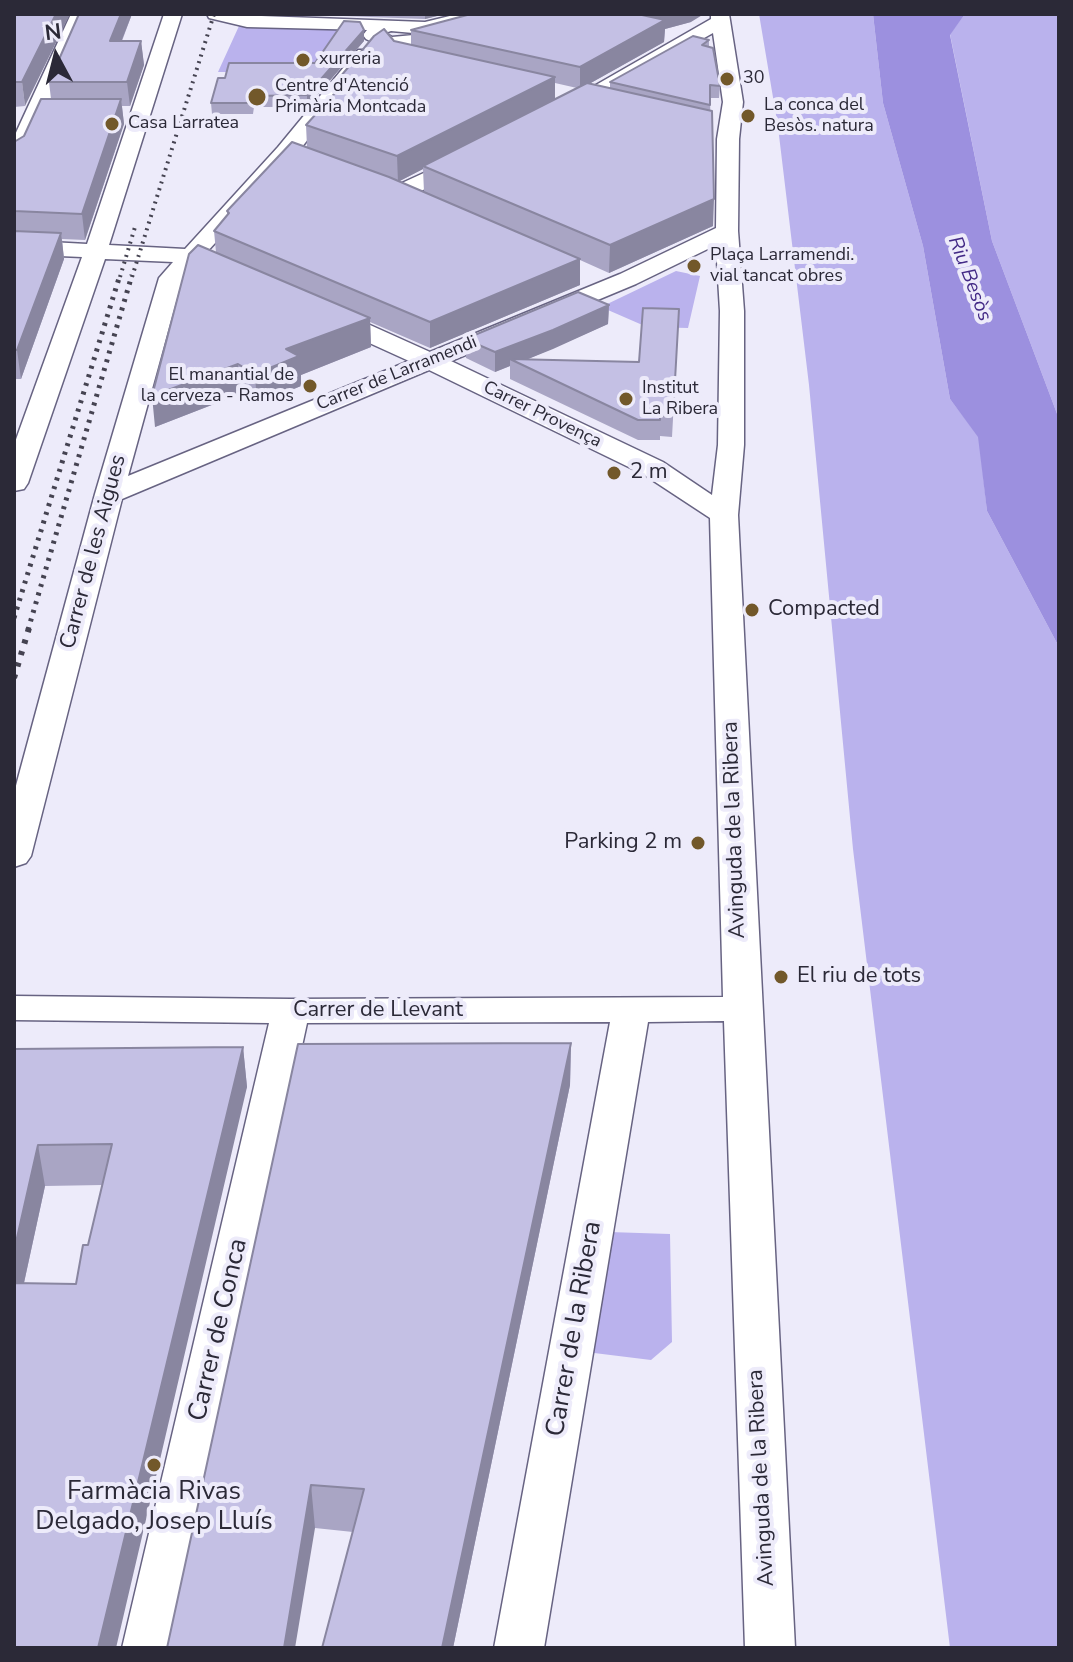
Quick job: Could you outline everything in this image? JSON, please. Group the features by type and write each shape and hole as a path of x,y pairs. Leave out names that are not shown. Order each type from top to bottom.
{"street":[{"path":"14,160 24,115 80,14"},
{"path":"14,483 22,434 95,252 133,115 173,14"},
{"path":"216,14 325,24 356,30 403,31 517,14"},
{"path":"403,31 480,14"},
{"path":"546,118 720,18"},
{"name":"Avinguda de la Ribera","path":"720,18 733,102 722,130 731,275 729,472 724,515 770,1648"},
{"path":"403,31 403,58 416,61"},
{"name":"Carrer de les Aigues","path":"14,856 109,494 171,278 286,152 336,88 403,31"},
{"path":"553,93 612,106"},
{"path":"24,115 64,115"},
{"path":"286,152 312,160"},
{"path":"399,193 478,153"},
{"path":"374,183 426,205"},
{"name":"Carrer de Larramendi","path":"109,494 610,286 727,231"},
{"path":"14,247 189,256 223,271"},
{"path":"665,262 705,263 731,275"},
{"path":"582,274 610,286"},
{"name":"Carrer Provença","path":"310,308 653,468 724,515"},
{"name":"Carrer Provença","path":"653,468 697,474 729,472"},
{"name":"Carrer de Llevant","path":"14,1008 291,1011 742,1009"},
{"name":"Carrer de la Ribera","path":"519,1648 631,1010"},
{"name":"Carrer de Conca","path":"147,1648 291,1011"}],"shaded area":[{"path":"759,14 873,14 883,103 923,246 950,399 979,437 987,511 1059,647 1059,1648 950,1648 853,849 809,385 778,127"},
{"path":"965,14 1059,14 1059,419 992,241 950,34"},
{"path":"239,26 337,30 359,35 312,72 218,72"},
{"path":"676,271 700,276 688,328 647,327 601,307"},
{"path":"609,1232 670,1234 672,1342 651,1360 586,1352"}],"water":[{"name":"Riu Besòs","path":"873,14 965,14 950,35 992,241 1059,419 1059,647 987,511 978,437 950,399 923,246 883,103"}],"building":[{"path":"14,14 56,14 22,82 14,82"},
{"path":"79,14 121,14 110,41 141,41 127,82 49,82"},
{"path":"471,14 645,14 642,15 665,20 580,67 411,30"},
{"path":"344,21 360,22 364,30 307,95 254,96 252,103 211,103 218,78 225,78 229,63 315,63"},
{"path":"384,29 394,41 555,77 397,156 306,125 345,82 336,82 374,36"},
{"path":"693,36 709,40 702,45 713,48 720,86 710,85 710,105 610,82"},
{"path":"587,83 712,111 714,199 610,245 423,166"},
{"path":"41,99 121,99 82,214 14,211 14,142 24,136"},
{"path":"292,142 389,177 580,259 430,322 214,231 229,213 227,211"},
{"path":"14,231 61,233 17,350 14,350"},
{"path":"198,245 370,318 286,349 299,356 255,374 238,364 152,396 189,254"},
{"path":"578,292 609,305 495,352 465,339"},
{"path":"643,308 679,309 673,416 660,416 660,420 638,420 510,359 639,362"},
{"path":"571,1043 442,1648 322,1648 364,1489 311,1485 284,1648 167,1648 298,1044"},
{"path":"243,1047 98,1648 14,1648 14,1283 76,1284 83,1245 88,1245 112,1144 38,1145 14,1251 14,1049"}],"railway":[{"path":"132,277 214,14"},
{"path":"120,277 135,227"},
{"path":"14,618 120,275"},
{"path":"28,630 132,275"},
{"path":"14,678 29,628"}],"place":[{"name":"xurreria","path":"303,60"},
{"name":"30","path":"727,79"},
{"name":"Centre d'Atenció Primària Montcada","path":"257,97"},
{"name":"La conca del Besòs. natura","path":"748,116"},
{"name":"Casa Larratea","path":"112,124"},
{"name":"Plaça Larramendi. vial tancat obres","path":"694,266"},
{"name":"El manantial de la cerveza - Ramos","path":"310,386"},
{"name":"Institut La Ribera","path":"626,399"},
{"name":"2 m","path":"614,473"},
{"name":"Compacted","path":"752,610"},
{"name":"Parking 2 m","path":"698,843"},
{"name":"El riu de tots","path":"781,977"},
{"name":"Farmàcia Rivas Delgado, Josep Lluís","path":"154,1465"}]}
